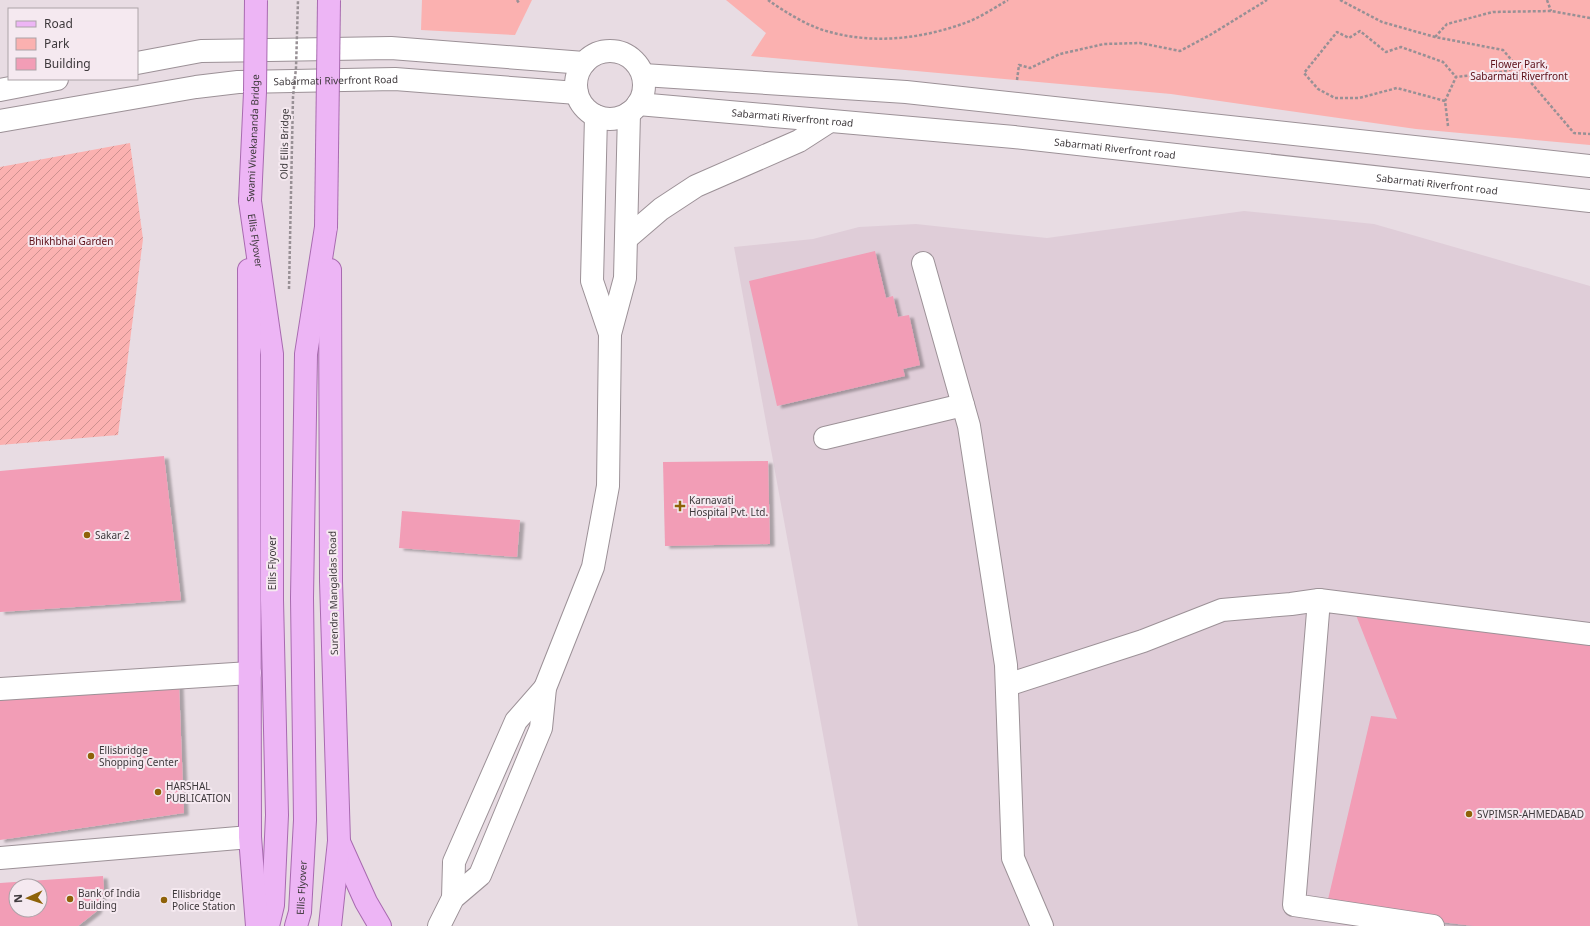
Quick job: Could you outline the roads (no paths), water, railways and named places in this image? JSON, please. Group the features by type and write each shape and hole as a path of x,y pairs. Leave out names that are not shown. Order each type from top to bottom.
{"main road":[{"name":"Swami Vivekananda Bridge","path":"250,673 249,300 250,201 255,92 256,0"},
{"path":"326,227 328,0"},
{"name":"Ellis Flyover","path":"250,201 272,354 272,600 277,815 273,905 268,926"},
{"name":"Ellis Flyover","path":"296,926 300,912 305,820 302,598 306,354 326,227"},
{"name":"Surendra Mangaldas Road","path":"326,227 330,260 332,582 339,841 330,926"},
{"path":"250,673 250,837 258,926"},
{"path":"339,841 366,902 380,926"}],"street":[{"path":"138,64 201,51 391,48 584,63"},
{"path":"439,926 453,898 480,876 541,728 545,688 593,566 607,493 610,334 625,278 634,109 644,90 644,79 640,68 632,58 622,52 601,52 591,56 584,63 578,73 576,83 582,104 589,112 596,116 611,119 623,117 634,109"},
{"path":"643,75 906,92 1017,96 1590,166"},
{"name":"Sabarmati Riverfront Road","path":"0,121 196,87 238,82 395,79 578,93"},
{"path":"0,90 52,80"},
{"path":"1014,137 1017,96"},
{"name":"Sabarmati Riverfront road","path":"634,109 830,121 1014,137 1590,201"},
{"path":"596,116 592,281 610,334"},
{"path":"626,239 661,209 696,186 799,141 830,121"},
{"path":"923,263 968,426 1006,665 1012,858 1042,926"},
{"path":"825,438 963,405"},
{"path":"1007,685 1144,640 1222,610 1319,600 1590,634"},
{"path":"1319,600 1294,905 1432,926"},
{"path":"0,689 250,673"},
{"path":"453,898 454,862 512,728 516,721 545,688"},
{"path":"0,858 250,837"}],"place":[{"name":"Karnavati Hospital Pvt. Ltd.","path":"680,506"},
{"name":"Sakar 2","path":"87,535"},
{"name":"Ellisbridge Shopping Center","path":"91,756"},
{"name":"HARSHAL PUBLICATION","path":"158,792"},
{"name":"SVPIMSR-AHMEDABAD","path":"1469,814"},
{"name":"Bank of India Building","path":"70,899"},
{"name":"Ellisbridge Police Station","path":"164,900"}],"park label":[{"name":"Flower Park, Sabarmati Riverfront","path":"1519,70"},
{"name":"Bhikhbhai Garden","path":"71,241"}]}
